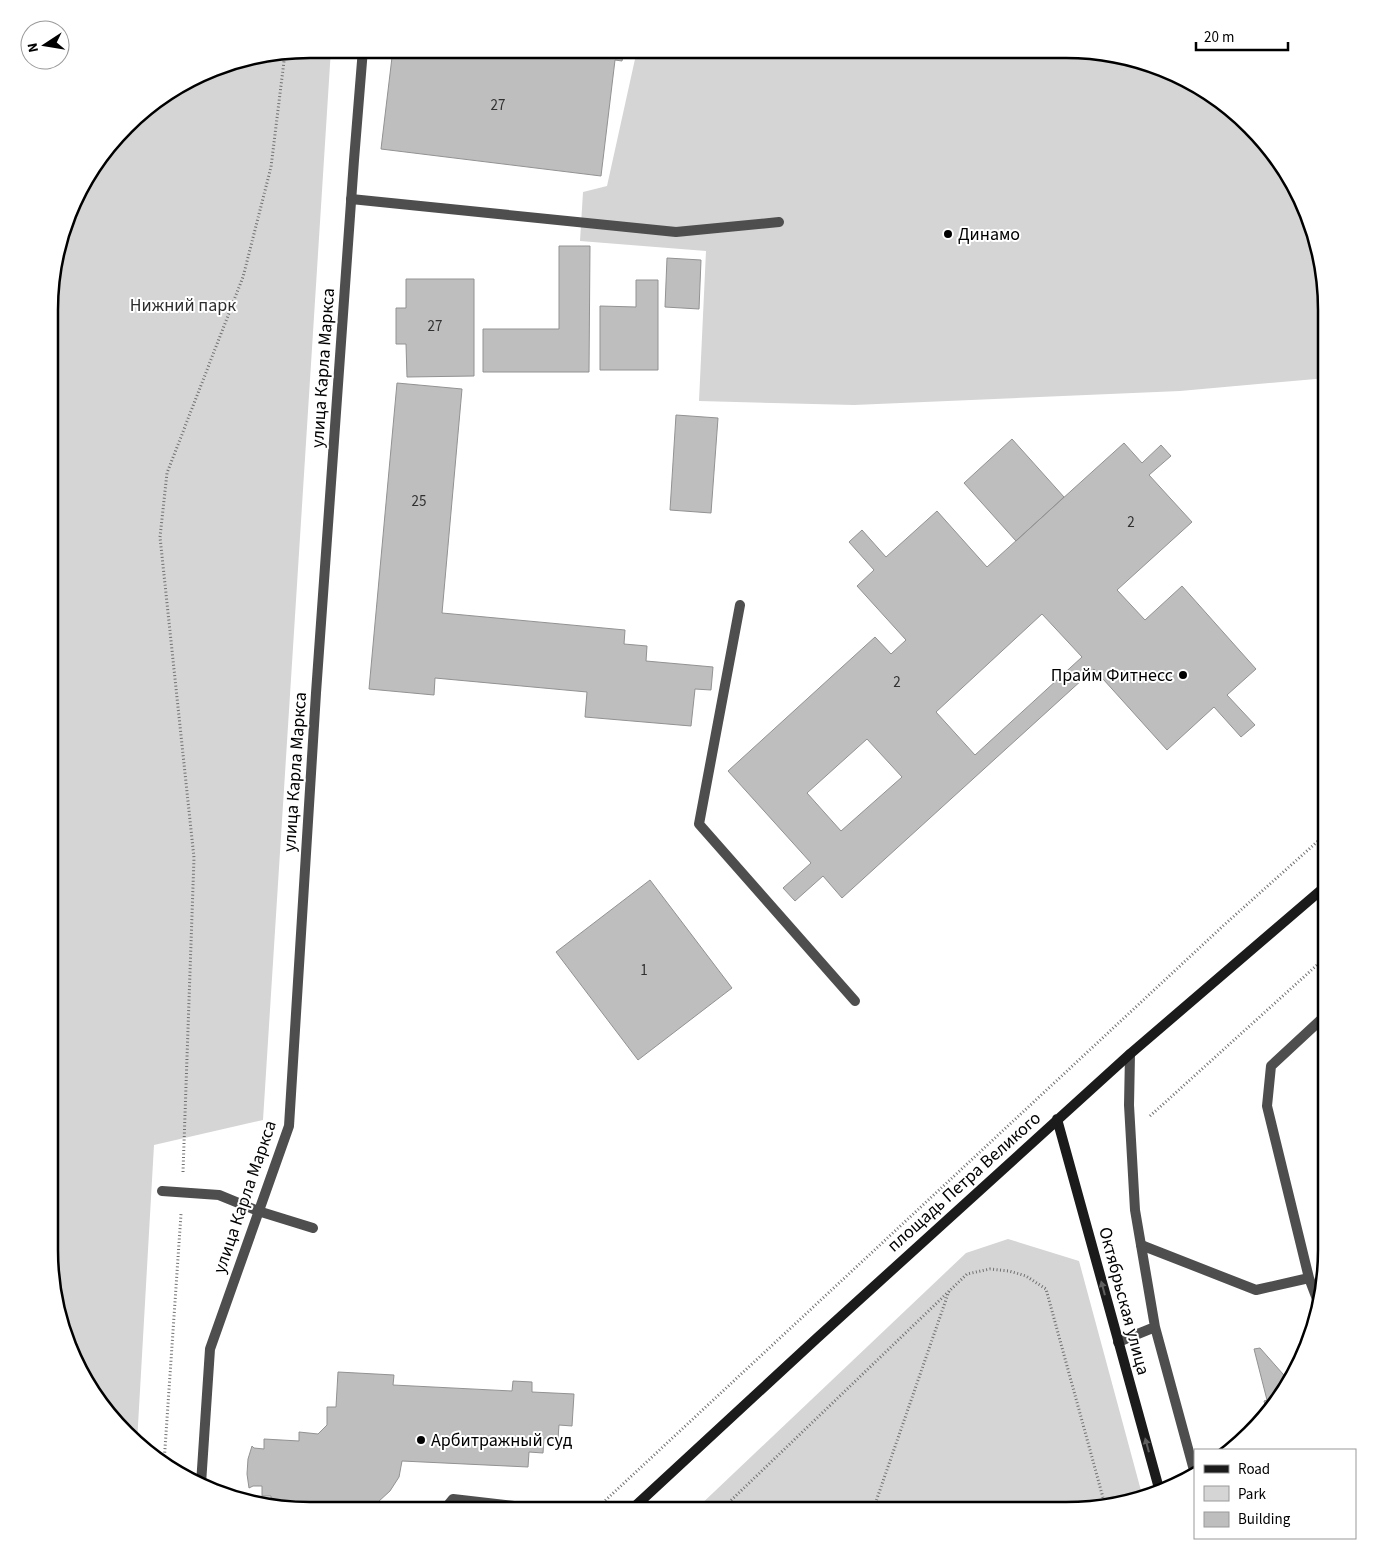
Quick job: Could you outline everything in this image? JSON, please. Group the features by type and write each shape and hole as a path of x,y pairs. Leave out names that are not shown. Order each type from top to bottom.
{"main road":[{"name":"площадь Петра Великого","path":"640,1502 1057,1119 1318,893"},
{"name":"Октябрьская улица","path":"1057,1119 1158,1484"}],"street":[{"name":"улица Карла Маркса","path":"201,1477 210,1349 289,1126 317,684 351,199 363,58"},
{"path":"351,199 676,232 779,222"},
{"path":"740,605 700,824 855,1001"},
{"path":"1315,1293 1309,1278 1267,1106 1270,1066 1318,1022"},
{"path":"1130,1054 1129,1105 1135,1210 1155,1327 1193,1467"},
{"path":"162,1191 219,1195 258,1211 313,1228"},
{"path":"1141,1245 1256,1290 1309,1278"},
{"path":"1118,1342 1155,1327"},
{"path":"451,1502 453,1499 479,1502"}],"path":[{"path":"183,1178 194,858 160,537 167,473 243,277 271,167 284,59"},
{"path":"604,1502 1217,932 1318,841"},
{"path":"1131,1133 1318,964"},
{"path":"165,1455 181,1208"},
{"path":"729,1502 950,1289 967,1274 990,1269 1026,1276 1046,1289 1103,1499"},
{"path":"876,1502 950,1289"}],"green space":[{"name":"Нижний парк","path":"293,58 330,58 263,1120 154,1145 138,1434 110,1403 84,1361 66,1315 58,1266 58,293 62,260 77,213 91,184 120,143 156,110 198,84 244,66"},
{"name":"Динамо","path":"635,58 1083,58 1132,66 1163,77 1192,91 1233,120 1256,143 1285,184 1299,213 1314,260 1318,293 1318,379 1180,391 854,405 699,401 706,251 580,241 583,192 607,186"},
{"path":"1008,1239 1079,1261 1141,1490 1116,1497 1066,1502 703,1502 966,1253"}],"building":[{"path":"392,58 623,58 622,61 615,60 601,176 381,149"},
{"path":"559,246 590,246 589,372 483,372 483,329 559,329"},
{"path":"667,258 701,260 699,309 665,307"},
{"path":"406,279 474,279 474,376 407,377 406,344 396,344 396,308 406,308"},
{"path":"636,280 658,280 658,370 600,370 600,306 636,307"},
{"path":"397,383 462,389 442,613 625,630 624,644 647,646 646,661 713,667 711,690 695,689 691,726 585,717 587,692 435,678 434,695 369,689"},
{"path":"676,415 718,418 711,513 670,510"},
{"path":"1012,439 1064,497 1016,541 964,483"},
{"path":"1124,443 1142,463 1161,445 1171,456 1149,475 1192,522 1117,590 1145,620 1182,586 1256,669 1227,695 1255,725 1241,737 1214,707 1167,750 1094,669 842,898 823,876 795,901 783,888 811,863 728,771 875,637 891,654 906,640 857,586 874,570 849,542 862,530 886,557 937,511 987,567","holes":["1042,614 1082,657 975,755 936,712","867,739 902,777 841,831 807,793"]},
{"path":"650,880 732,988 638,1060 556,952"},
{"path":"1260,1348 1285,1376 1265,1404 1264,1401 1267,1400 1254,1349"},
{"name":"Арбитражный суд","path":"338,1372 394,1375 393,1385 512,1391 513,1381 532,1382 532,1392 574,1394 572,1426 559,1425 558,1439 544,1438 543,1453 529,1452 528,1467 402,1461 399,1477 390,1491 378,1502 293,1501 262,1496 262,1486 249,1488 247,1474 248,1459 252,1446 264,1449 264,1439 299,1441 299,1432 318,1434 327,1425 327,1407 336,1407"}],"place":[{"name":"Динамо","path":"948,234"},
{"name":"Прайм Фитнесс","path":"1183,675"},
{"name":"Арбитражный суд","path":"421,1440"}]}
